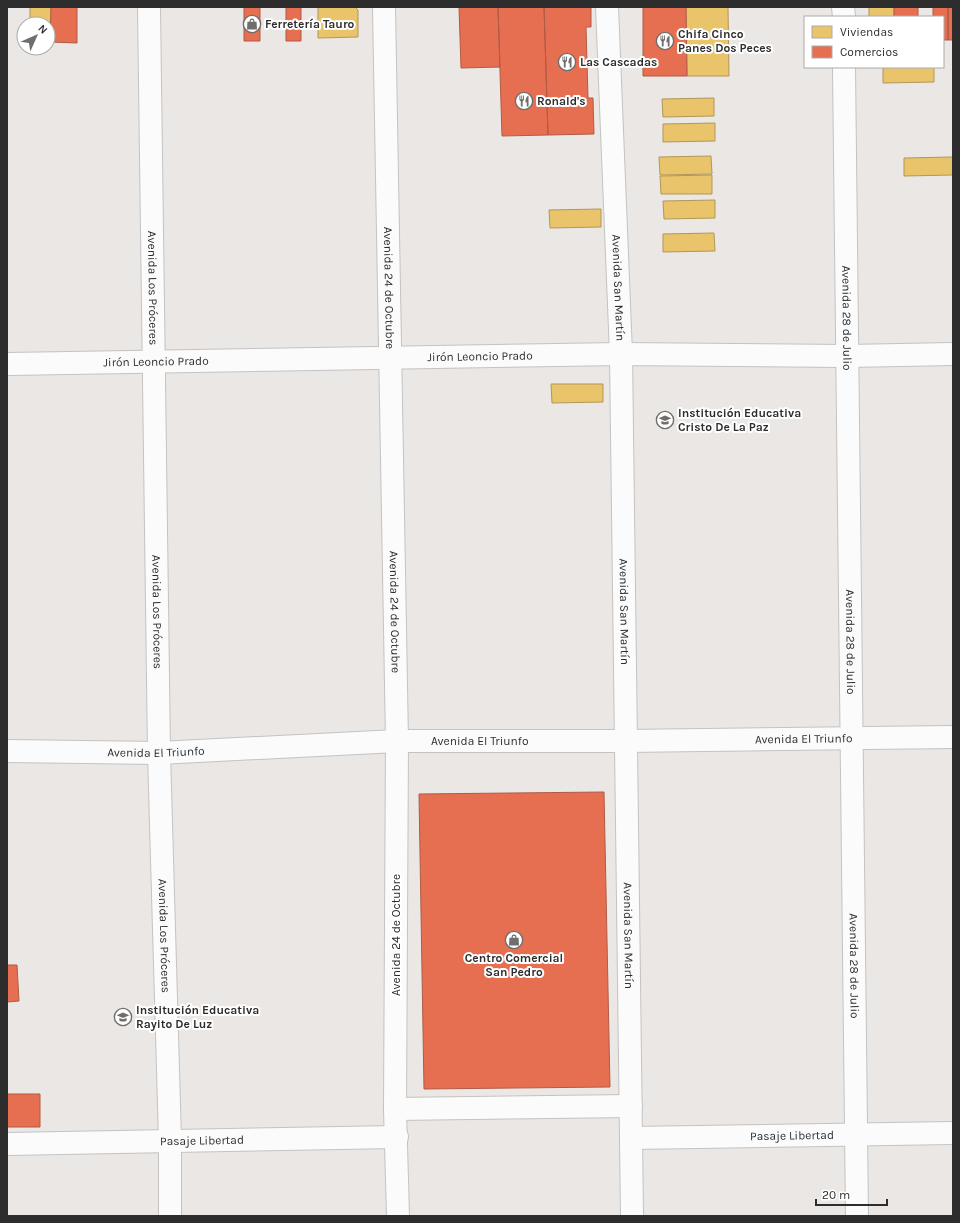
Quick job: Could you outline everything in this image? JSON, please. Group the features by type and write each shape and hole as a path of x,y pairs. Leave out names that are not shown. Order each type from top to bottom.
{"street":[{"name":"Avenida Los Próceres","path":"149,7 155,362 159,753 170,1140 170,1216"},
{"name":"Avenida 24 de Octubre","path":"384,7 397,741 396,1109 398,1216"},
{"name":"Avenida San Martín","path":"608,7 621,354 632,1216"},
{"name":"Avenida 28 de Julio","path":"844,68 857,1216"},
{"name":"Jirón Leoncio Prado","path":"7,364 621,354 848,356 953,354"},
{"name":"Avenida El Triunfo","path":"7,751 159,753 397,741 625,741 953,736"},
{"path":"396,1109 631,1106"},
{"name":"Pasaje Libertad","path":"631,1138 953,1133"},
{"name":"Pasaje Libertad","path":"7,1144 397,1137"}],"building: Viviendas":[{"path":"30,7 51,7 51,16 30,16"},
{"path":"318,7 355,7 358,10 358,37 318,38"},
{"path":"686,7 728,7 729,76 687,76"},
{"path":"869,7 894,7 894,16 869,16"},
{"path":"883,68 934,68 934,82 883,83"},
{"path":"714,98 714,116 663,117 662,99"},
{"path":"715,123 715,141 663,142 663,124"},
{"path":"711,156 712,174 660,175 659,157"},
{"path":"953,157 953,175 904,176 904,158"},
{"path":"712,175 712,194 661,194 660,176"},
{"path":"715,200 715,218 664,219 663,201"},
{"path":"601,209 601,227 550,228 549,210"},
{"path":"714,233 715,251 663,252 663,234"},
{"path":"551,384 603,384 603,402 552,403"}],"building: Comercios":[{"path":"51,7 77,7 77,43 56,42 56,16 51,16"},
{"name":"Ferretería Tauro","path":"244,7 260,7 260,41 244,41"},
{"path":"286,7 301,7 301,41 286,41"},
{"path":"459,7 498,7 500,67 461,68"},
{"name":"Ronald's","path":"498,7 544,7 548,135 502,136"},
{"name":"Las Cascadas","path":"544,7 591,7 591,27 586,27 588,98 593,98 594,134 548,135"},
{"name":"Chifa Cinco Panes Dos Peces","path":"643,7 686,7 687,76 643,76"},
{"path":"894,7 918,7 918,16 894,16"},
{"path":"933,7 948,7 948,40 944,40 944,16 933,16"},
{"path":"948,7 953,7 953,40 948,40"},
{"name":"Centro Comercial San Pedro","path":"604,792 610,1087 424,1089 419,794"},
{"path":"7,965 17,965 19,1001 7,1002"},
{"path":"7,1094 40,1094 40,1127 7,1127"}],"place":[{"name":"Ferretería Tauro","path":"252,24"},
{"name":"Chifa Cinco Panes Dos Peces","path":"665,41"},
{"name":"Las Cascadas","path":"567,62"},
{"name":"Ronald's","path":"524,101"},
{"name":"Institución Educativa Cristo De La Paz","path":"665,420"},
{"name":"Centro Comercial San Pedro","path":"514,940"},
{"name":"Institución Educativa Rayito De Luz","path":"123,1017"}]}
